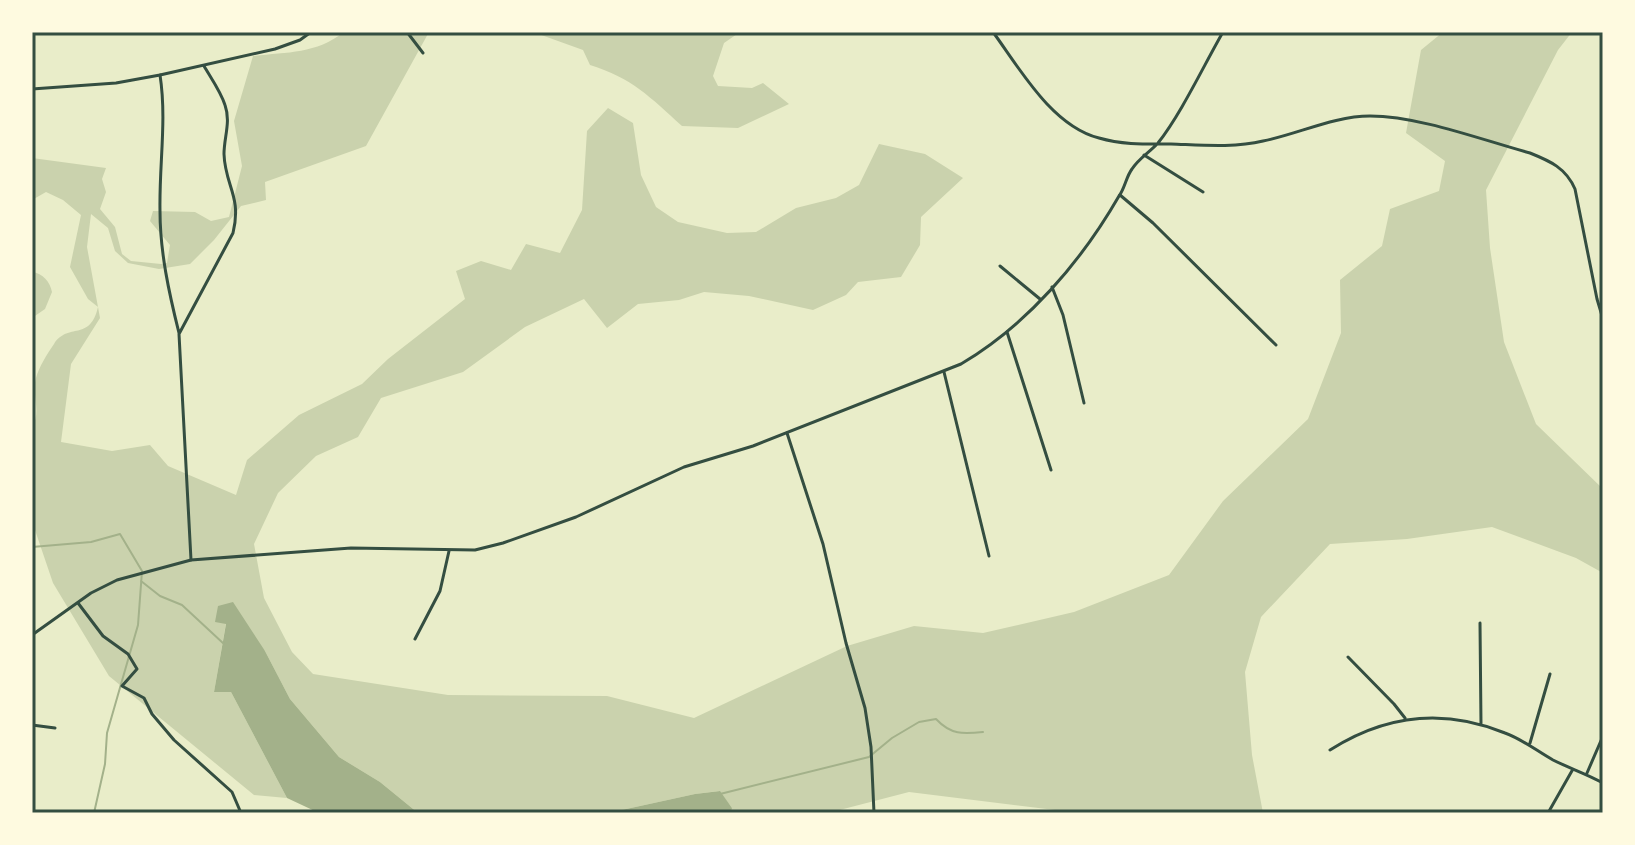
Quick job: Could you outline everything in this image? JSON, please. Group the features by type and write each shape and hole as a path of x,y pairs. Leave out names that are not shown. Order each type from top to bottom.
{"street":[{"path":"32,89 116,83 160,75 289,45 311,32"},
{"path":"407,32 423,53"},
{"path":"993,32 1050,106 1080,132 1121,143 1212,145 1260,142 1366,116 1407,120 1540,157 1570,177 1575,189 1603,319"},
{"path":"32,635 117,580 191,560 351,548 475,550 515,539 576,517 684,467 787,433 944,372 989,348 1041,300 1086,247 1120,195 1133,167 1157,144 1223,32"},
{"path":"179,334 229,241 237,216 237,201 224,158 229,121 225,104 203,64"},
{"path":"160,75 164,136 160,172 161,240 179,334 191,560"},
{"path":"1144,155 1203,192"},
{"path":"1120,195 1163,232 1276,345"},
{"path":"1000,266 1041,300"},
{"path":"1052,287 1063,315 1084,403"},
{"path":"1007,332 1051,470"},
{"path":"944,372 989,556"},
{"path":"787,433 823,544 865,708 871,747 874,813"},
{"path":"415,639 440,591 449,551"},
{"path":"78,603 103,636 134,662 137,669 122,686 144,698 152,714 174,740 232,792 241,813"},
{"path":"1480,623 1481,725"},
{"path":"1348,657 1405,719"},
{"path":"1530,745 1550,674"},
{"path":"1330,750 1351,737 1405,719 1436,717 1506,733 1603,783"},
{"path":"32,725 55,728"},
{"path":"1587,774 1603,736"},
{"path":"1548,813 1573,769"}],"shaded area":[{"path":"344,32 429,32 366,146 265,182 266,200 241,206 190,264 159,269 128,263 115,251 108,228 91,214 87,247 98,307 88,299 70,267 81,215 63,200 46,192 32,200 32,158 106,168 102,179 106,192 100,209 115,227 122,254 131,261 167,263 170,245 150,221 153,211 195,212 211,221 229,217 242,166 234,121 253,56 312,48"},
{"path":"533,32 740,32 724,43 713,76 718,86 752,88 763,83 789,104 738,128 682,126 629,82 590,65 583,50"},
{"path":"1443,32 1572,32 1558,50 1486,190 1490,248 1504,342 1536,424 1603,489 1603,573 1576,558 1492,527 1407,539 1330,544 1261,617 1245,672 1252,755 1263,813 1059,813 1055,810 909,792 828,813 731,813 732,808 719,791 608,813 418,813 380,782 339,757 290,699 265,651 226,623 214,692 231,692 287,798 254,795 109,676 53,583 35,530 32,520 32,427 36,415 36,378 54,344 66,334 90,324 98,307 100,318 71,364 61,442 112,451 150,445 168,466 236,495 247,460 299,415 362,384 388,359 465,299 456,271 481,261 511,270 526,244 560,253 582,210 587,131 608,108 633,123 641,175 656,207 678,222 727,233 756,232 796,208 836,198 859,185 879,144 925,154 963,178 921,217 920,245 901,277 858,282 846,295 813,310 749,296 704,292 679,300 638,304 607,328 584,299 525,327 463,372 381,398 358,437 316,456 278,493 254,544 264,598 292,652 313,674 448,695 607,696 694,718 847,646 914,626 983,633 1074,612 1169,575 1223,501 1308,419 1341,333 1340,280 1382,246 1390,209 1439,191 1445,161 1406,133 1421,50"},
{"path":"32,272 45,279 52,292 45,309 32,318"},
{"path":"233,602 265,651 290,699 339,757 380,782 418,813 319,813 287,798 231,692 214,692 226,624 215,622 218,606"},
{"path":"720,791 732,808 731,813 608,813 695,794"}],"waterway":[{"path":"32,547 91,542 120,534 142,571 138,625 107,733 105,764 94,813"},
{"path":"141,581 160,596 182,605 224,644"},
{"path":"720,794 869,757 919,722 936,719 958,732 983,732"}]}
